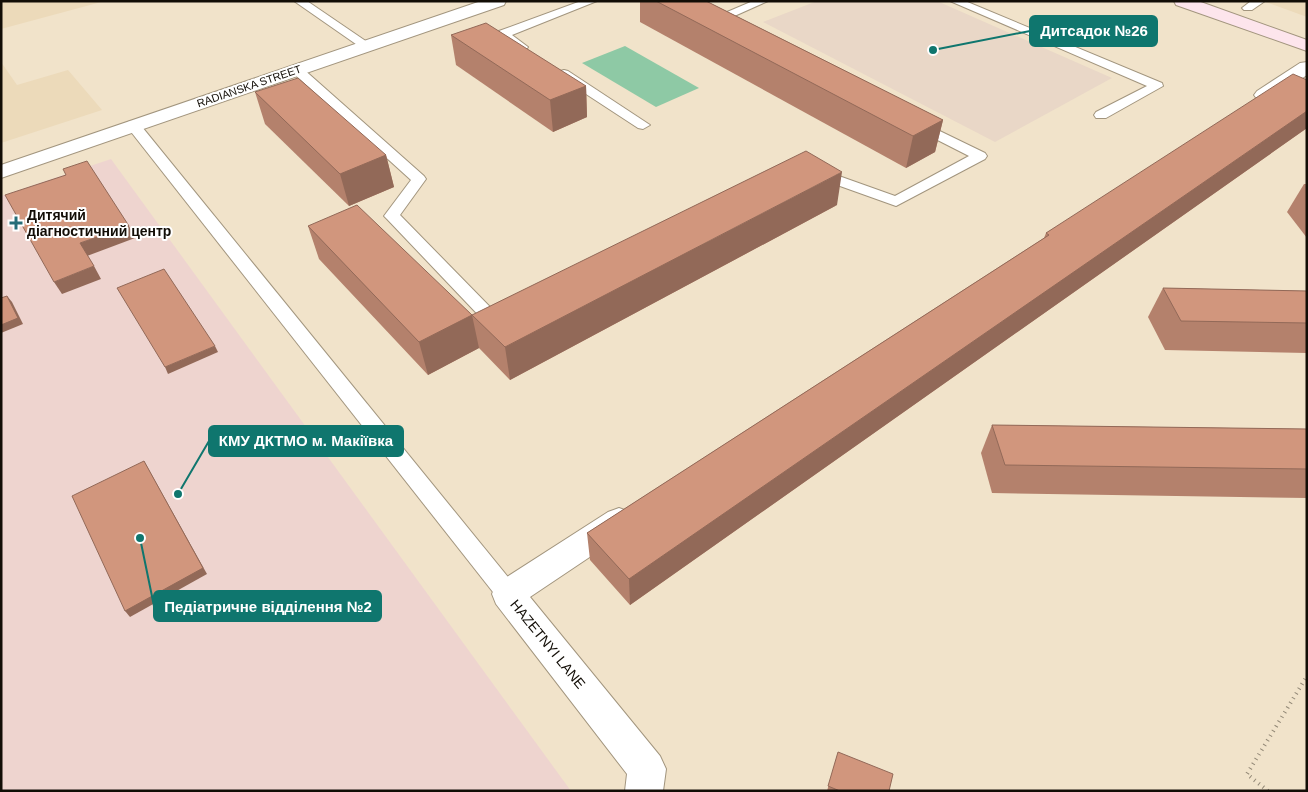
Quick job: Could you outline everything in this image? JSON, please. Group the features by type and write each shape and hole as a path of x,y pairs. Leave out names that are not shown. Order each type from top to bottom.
{"main road":[{"path":"1182,1 1307,46"},
{"path":"1230,1 1254,4 1298,26"}],"street":[{"name":"RADIANSKA STREET","path":"1,172 498,1"},
{"path":"1240,111 1307,67"},
{"name":"HAZETNYI LANE","path":"641,506 508,594 648,769 644,791"}],"lane":[{"path":"299,1 367,46"},
{"path":"536,55 502,34 592,1"},
{"path":"717,20 763,1"},
{"path":"955,1 1158,86 1101,115"},
{"path":"703,13 735,29"},
{"path":"552,66 644,125"},
{"path":"297,70 419,178 392,216 491,318 517,305"},
{"path":"806,170 896,200 980,156 901,116"},
{"path":"133,126 508,594"}],"path":[{"path":"1268,791 1247,774 1307,676"}],"shaded area":[{"path":"1,1 105,1 1,29"},
{"path":"817,1 937,1 1112,78 995,142 763,22"},
{"path":"1263,1 1307,1 1307,17"},
{"path":"1,62 17,85 68,70 102,110 1,143"},
{"path":"111,159 571,791 1,791 1,196"}],"green space":[{"path":"625,46 699,88 656,107 582,63"}],"building":[{"path":"656,1 706,1 943,120 913,136"},
{"path":"486,23 586,86 550,100 451,35"},
{"path":"1293,74 1307,80 1307,111 629,579 587,533 1049,235 1046,233"},
{"path":"298,78 386,155 340,174 255,92"},
{"path":"806,151 842,172 505,347 472,315"},
{"path":"87,161 129,226 80,243 94,266 54,282 5,195 66,175 63,169"},
{"path":"357,205 472,315 419,342 308,226"},
{"path":"164,269 215,346 165,367 117,288"},
{"path":"1163,288 1307,291 1307,323 1181,321"},
{"path":"7,296 18,318 1,325 1,298"},
{"path":"992,425 1307,429 1307,469 1005,465"},
{"path":"144,461 203,568 125,611 72,496"},
{"path":"838,752 893,774 889,791 840,791 828,786"}],"place":[{"name":"Дитсадок №26","path":"933,50"},
{"name":"Дитячий діагностичний центр","path":"16,223"},
{"name":"КМУ ДКТМО м. Макіївка","path":"178,494"},
{"name":"Педіатричне відділення №2","path":"140,538"}]}
